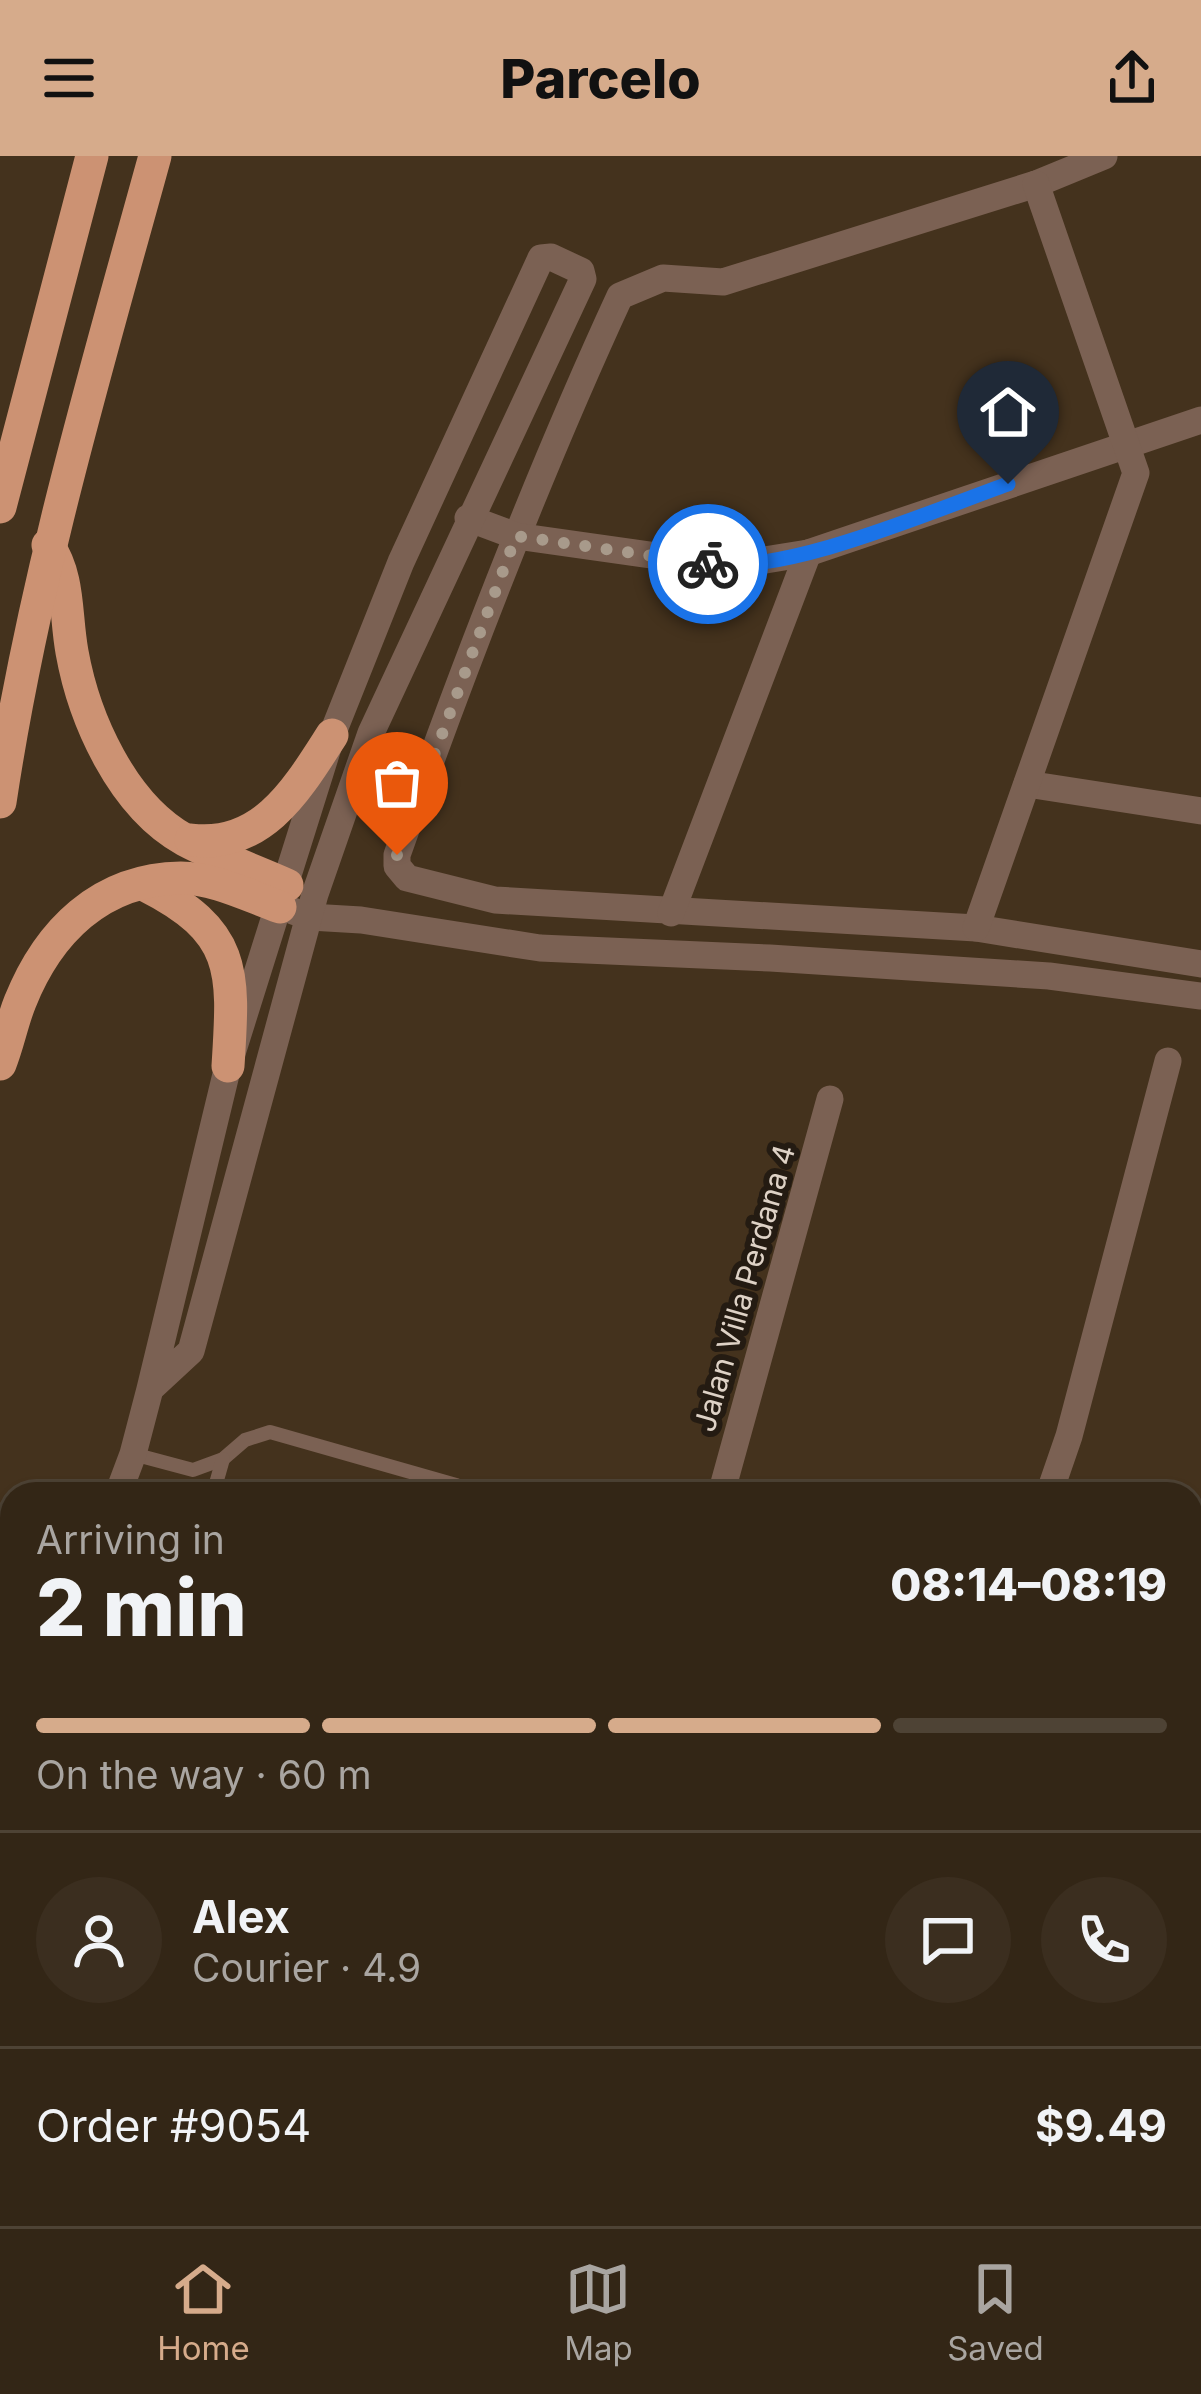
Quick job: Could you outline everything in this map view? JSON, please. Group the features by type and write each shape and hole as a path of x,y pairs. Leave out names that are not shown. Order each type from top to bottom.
{"highway":[{"path":"0,507 92,156"},
{"path":"0,802 48,544 155,156"},
{"path":"48,544 61,564 73,658 99,734 130,790 183,839 298,901"},
{"path":"183,839 224,840 264,823 293,794 332,736"},
{"path":"0,1064 20,1001 54,937 98,901 181,878 298,901"},
{"path":"145,885 188,908 219,945 233,991 228,1066"}],"street":[{"path":"1105,156 1036,184 723,282 663,278 620,296 516,536 397,855 397,866 407,878 495,899 976,928 1201,964"},
{"path":"976,928 1136,473 1036,184"},
{"path":"122,1482 150,1389 228,1066 298,901 371,733 583,279 581,271 551,257 542,258 401,562 332,736 298,901 191,1351 150,1389"},
{"path":"456,445 452,486 455,502 468,518 516,536 728,566 808,553 1201,420"},
{"path":"401,562 422,534 468,518"},
{"path":"671,913 808,553"},
{"path":"1027,784 1201,811"},
{"path":"298,901 361,920 540,948 1049,976 1201,996"},
{"path":"1053,1482 1168,1061"},
{"name":"Jalan Villa Perdana 4","path":"724,1482 830,1099"}],"lane":[{"path":"133,1454 194,1470 223,1459 244,1440 270,1432 445,1482"},
{"path":"216,1482 223,1459"}],"way so far":[{"path":"397,855 516,536 708,564"}],"route":[{"path":"708,564 728,566 808,553 1008,484"}]}
